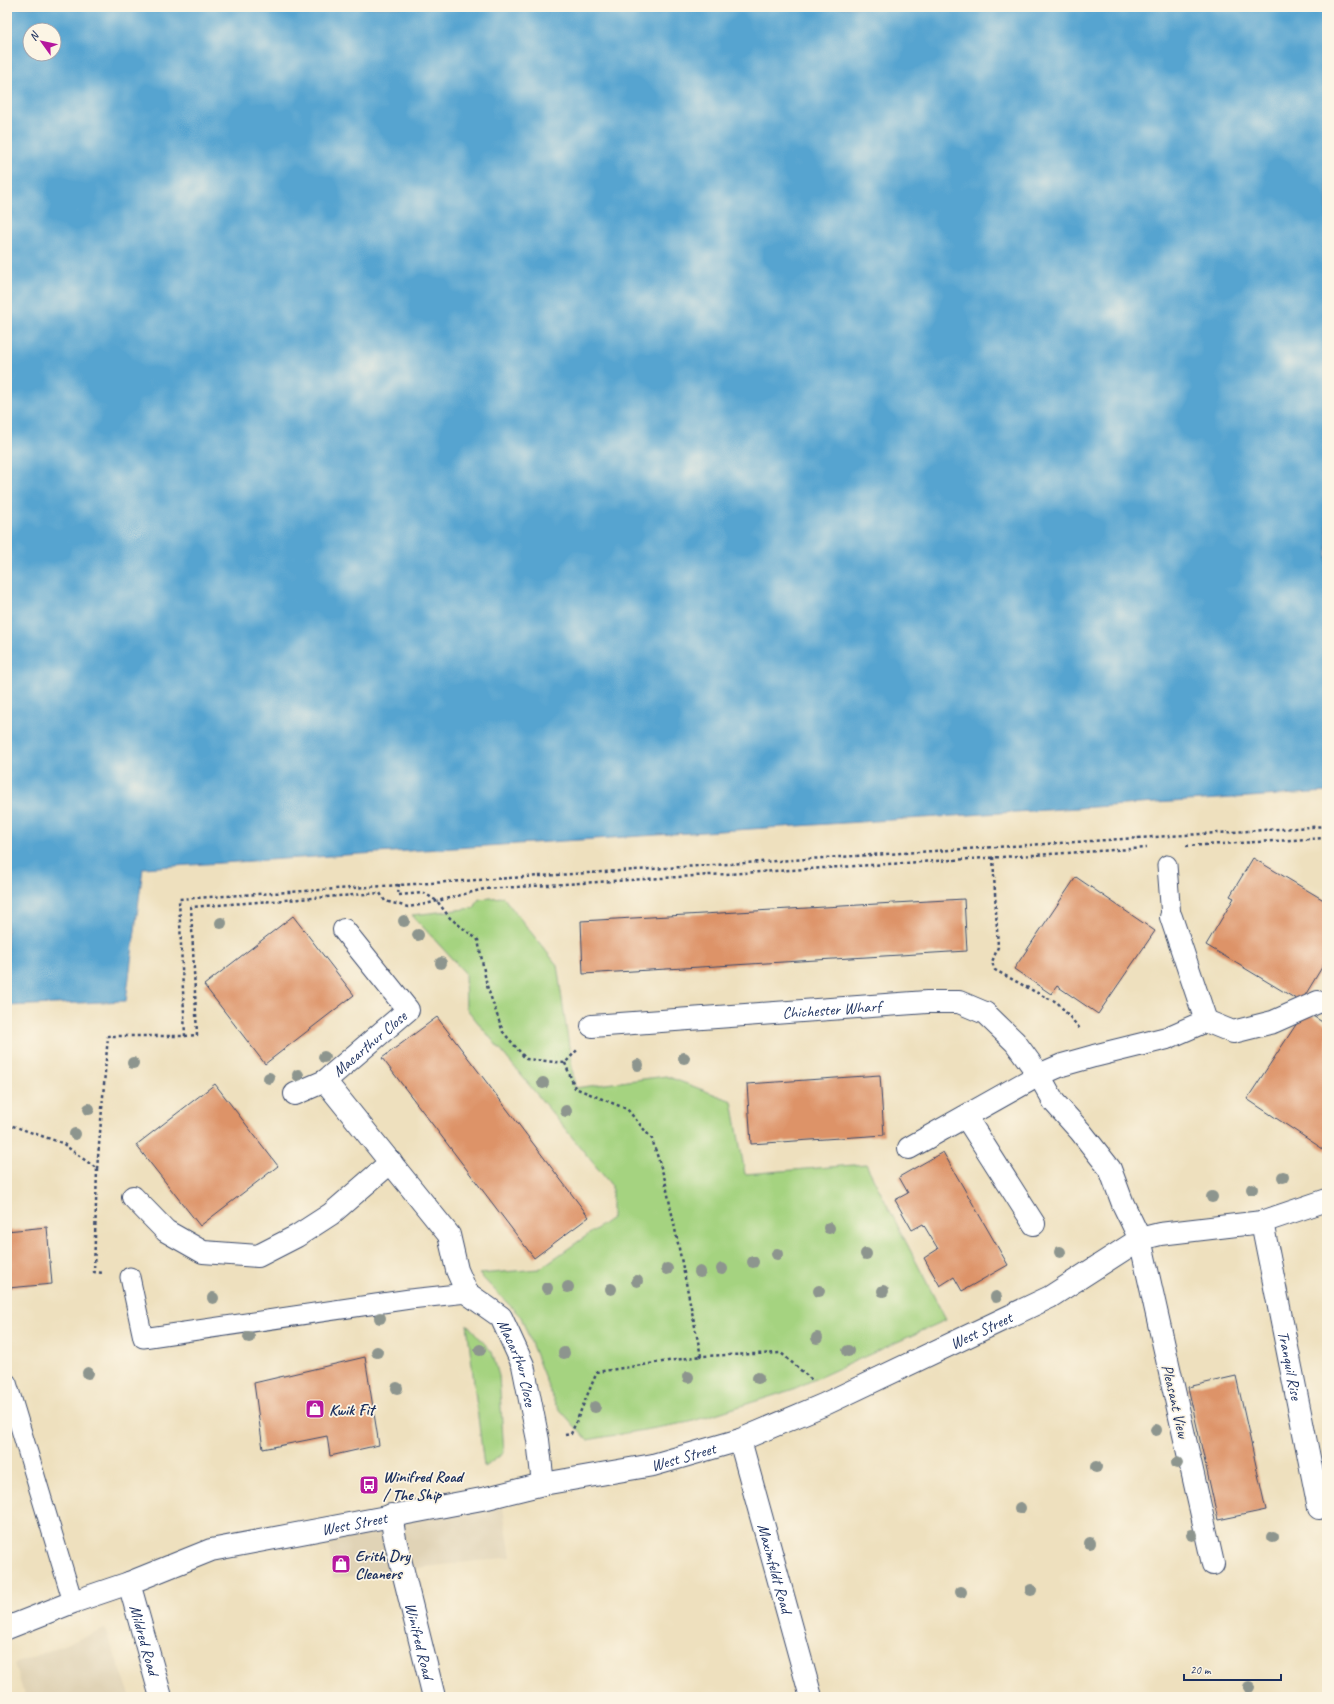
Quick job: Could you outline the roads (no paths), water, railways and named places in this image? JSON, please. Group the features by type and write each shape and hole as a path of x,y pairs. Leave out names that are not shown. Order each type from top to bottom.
{"street":[{"path":"1171,917 1206,1020"},
{"name":"Macarthur Close","path":"295,1094 325,1081 408,1010 344,930"},
{"path":"909,1148 1039,1075 1062,1065 1167,1038 1206,1020 1234,1032 1273,1022 1322,998"},
{"name":"Chichester Wharf","path":"592,1026 927,1002 960,1002 985,1013 1015,1042 1039,1075 1054,1102 1081,1132 1110,1169 1123,1204 1140,1239"},
{"name":"Macarthur Close","path":"325,1081 449,1235 457,1270 467,1293 501,1317 523,1365 538,1440 543,1484"},
{"path":"966,1117 1034,1224"},
{"path":"133,1197 166,1231 203,1252 258,1256 297,1236 330,1214 391,1162"},
{"name":"West Street","path":"7,1628 73,1602 129,1583 211,1550 487,1498 543,1484 653,1465 740,1440 823,1406 1050,1297 1140,1239 1160,1234 1262,1222 1327,1200"},
{"name":"Tranquil Rise","path":"1262,1222 1319,1508"},
{"name":"Pleasant View","path":"1140,1239 1213,1564"},
{"name":"Maximfeldt Road","path":"740,1440 811,1697"},
{"name":"Winifred Road","path":"391,1515 395,1539 434,1697"},
{"name":"Mildred Road","path":"129,1583 161,1697"}],"lane":[{"path":"1167,865 1171,917"},
{"path":"130,1277 143,1338 410,1299 467,1293"},
{"path":"7,1383 73,1602"}],"water":[{"path":"7,7 1327,7 1327,792 143,868 126,1001 7,1006"}],"place":[{"name":"Kwik Fit","path":"315,1409"},
{"name":"Winifred Road / The Ship","path":"369,1485"},
{"name":"Erith Dry Cleaners","path":"341,1564"}]}
